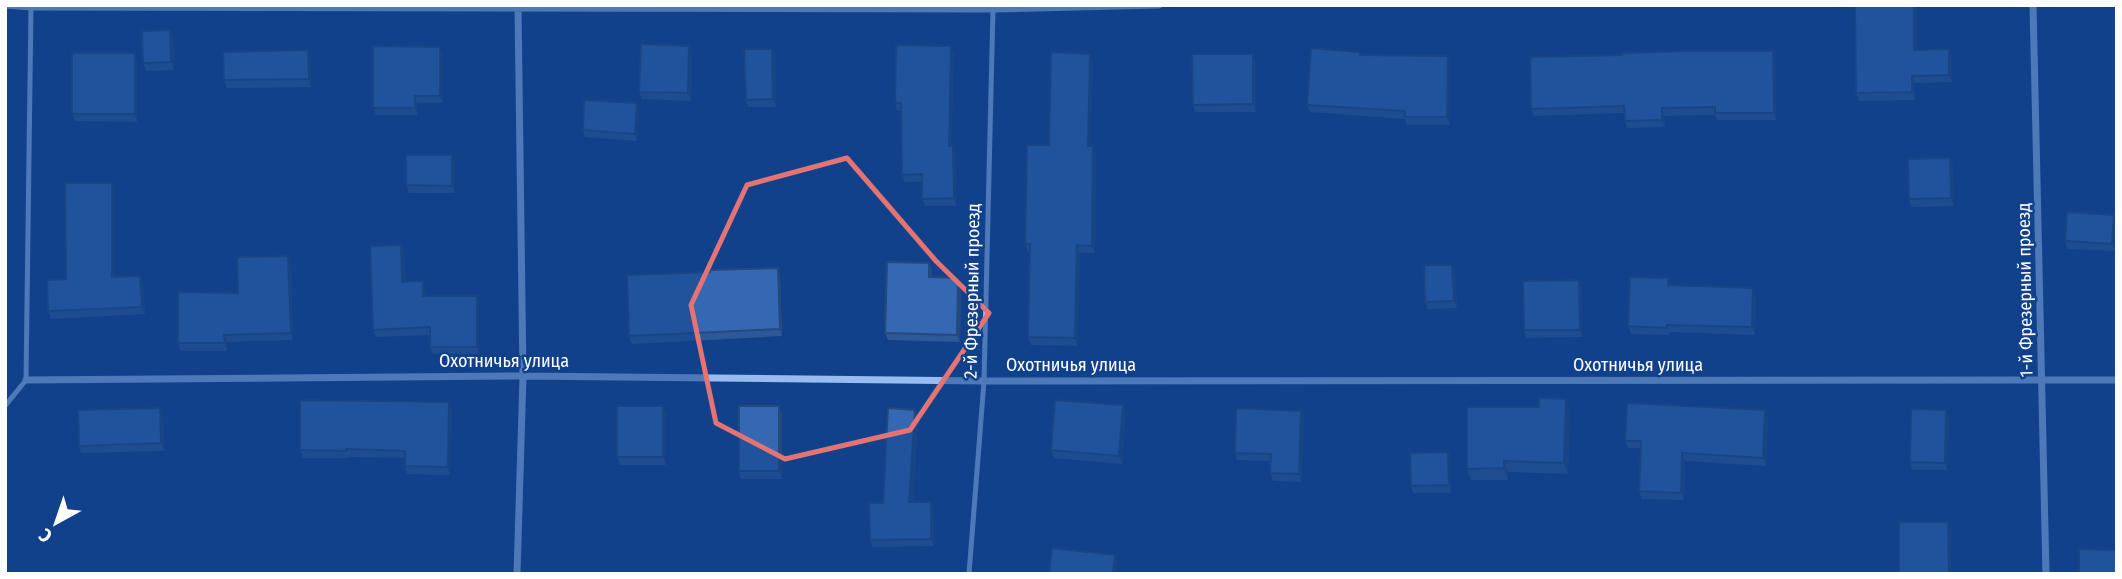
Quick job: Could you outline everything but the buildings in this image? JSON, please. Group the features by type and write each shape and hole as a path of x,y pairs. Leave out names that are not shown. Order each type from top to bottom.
{"street":[{"path":"5,5 993,9 1158,5"},
{"name":"1-й Фрезерный проезд","path":"2033,5 2046,574"},
{"path":"517,574 523,376 518,8"},
{"name":"Охотничья улица","path":"26,380 523,376 984,381 2117,380"}],"lane":[{"path":"5,405 26,380 31,7"},
{"name":"2-й Фрезерный проезд","path":"969,574 984,381 993,9"}],"highlighted area":[{"path":"847,158 936,261 989,313 910,430 785,459 716,423 691,305 747,185"}]}
